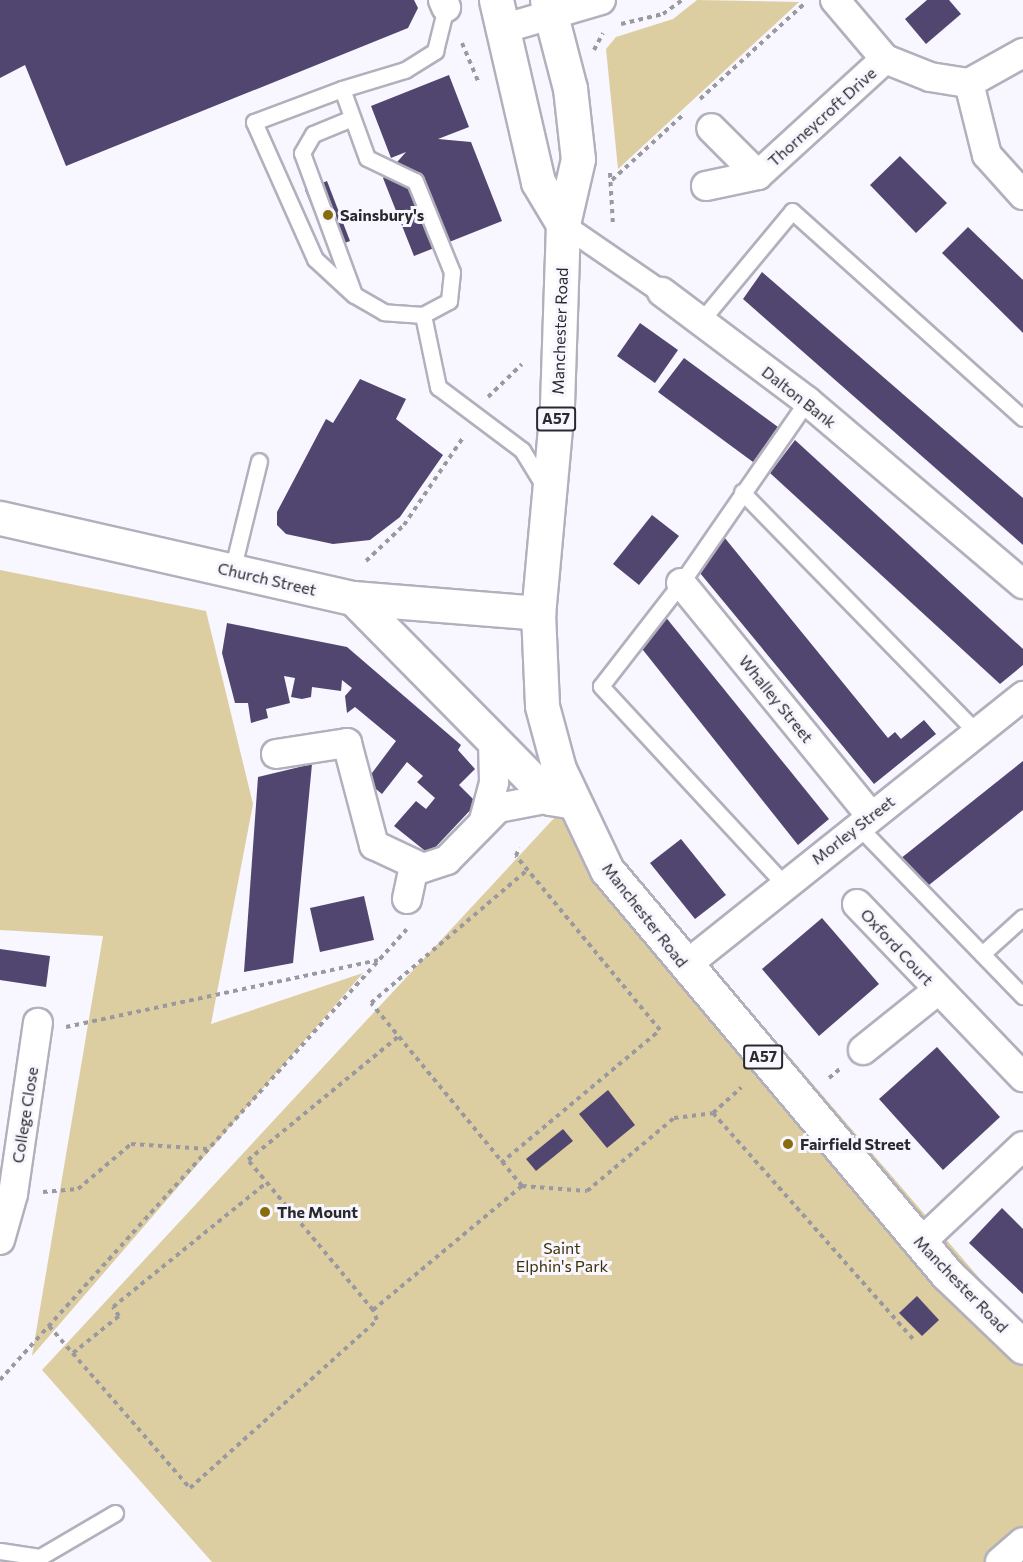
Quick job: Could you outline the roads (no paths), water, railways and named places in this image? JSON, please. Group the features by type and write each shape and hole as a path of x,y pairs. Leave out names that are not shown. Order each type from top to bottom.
{"main road":[{"name":"Manchester Road","path":"549,8 570,88 578,159 563,224 557,406 547,491 538,613 542,706 560,800 607,870 685,966 920,1243 1023,1347"},
{"path":"499,15 538,182 563,224"},
{"name":"Church Street","path":"0,519 353,598 538,613"},
{"path":"353,598 493,741 560,800"}],"street":[{"path":"499,15 601,0"},
{"name":"Thorneycroft Drive","path":"834,0 885,59 930,77 969,83"},
{"path":"1023,54 969,83 987,155 1023,195"},
{"name":"Thorneycroft Drive","path":"706,186 758,175 885,59"},
{"name":"Thorneycroft Drive","path":"711,128 758,175"},
{"name":"Dalton Bank","path":"563,224 662,292 807,401 1023,584"},
{"name":"Whalley Street","path":"681,583 865,821"},
{"name":"Morley Street","path":"685,966 1023,696"},
{"path":"484,820 494,782 493,741"},
{"path":"276,754 347,742 374,845 414,866 447,860 484,820 511,802 560,800"},
{"path":"408,912 414,866"},
{"name":"Oxford Court","path":"857,904 1023,1077"},
{"name":"Oxford Court","path":"863,1050 938,990"},
{"name":"College Close","path":"0,1240 13,1194 38,1023"},
{"path":"920,1243 1023,1146"},
{"path":"1000,1562 1023,1542"}],"lane":[{"path":"342,89 367,158 415,181 452,272 449,301 423,315 384,312 354,295 315,259 254,122 342,89 405,70 435,51 444,4"},
{"path":"352,118 313,134 302,153 354,295"},
{"path":"700,322 792,212 1023,418"},
{"path":"423,315 430,373 438,387 522,450 547,491"},
{"path":"785,885 601,686 681,583 807,401"},
{"path":"232,571 259,461"},
{"path":"742,492 978,734"},
{"path":"865,821 982,954 1023,996"},
{"path":"982,954 1023,917"},
{"path":"0,1551 40,1557 115,1513"}],"place":[{"name":"Sainsbury's","path":"328,215"},
{"name":"Fairfield Street","path":"788,1144"},
{"name":"The Mount","path":"265,1212"}],"park label":[{"name":"Saint Elphin's Park","path":"562,1257"}]}
